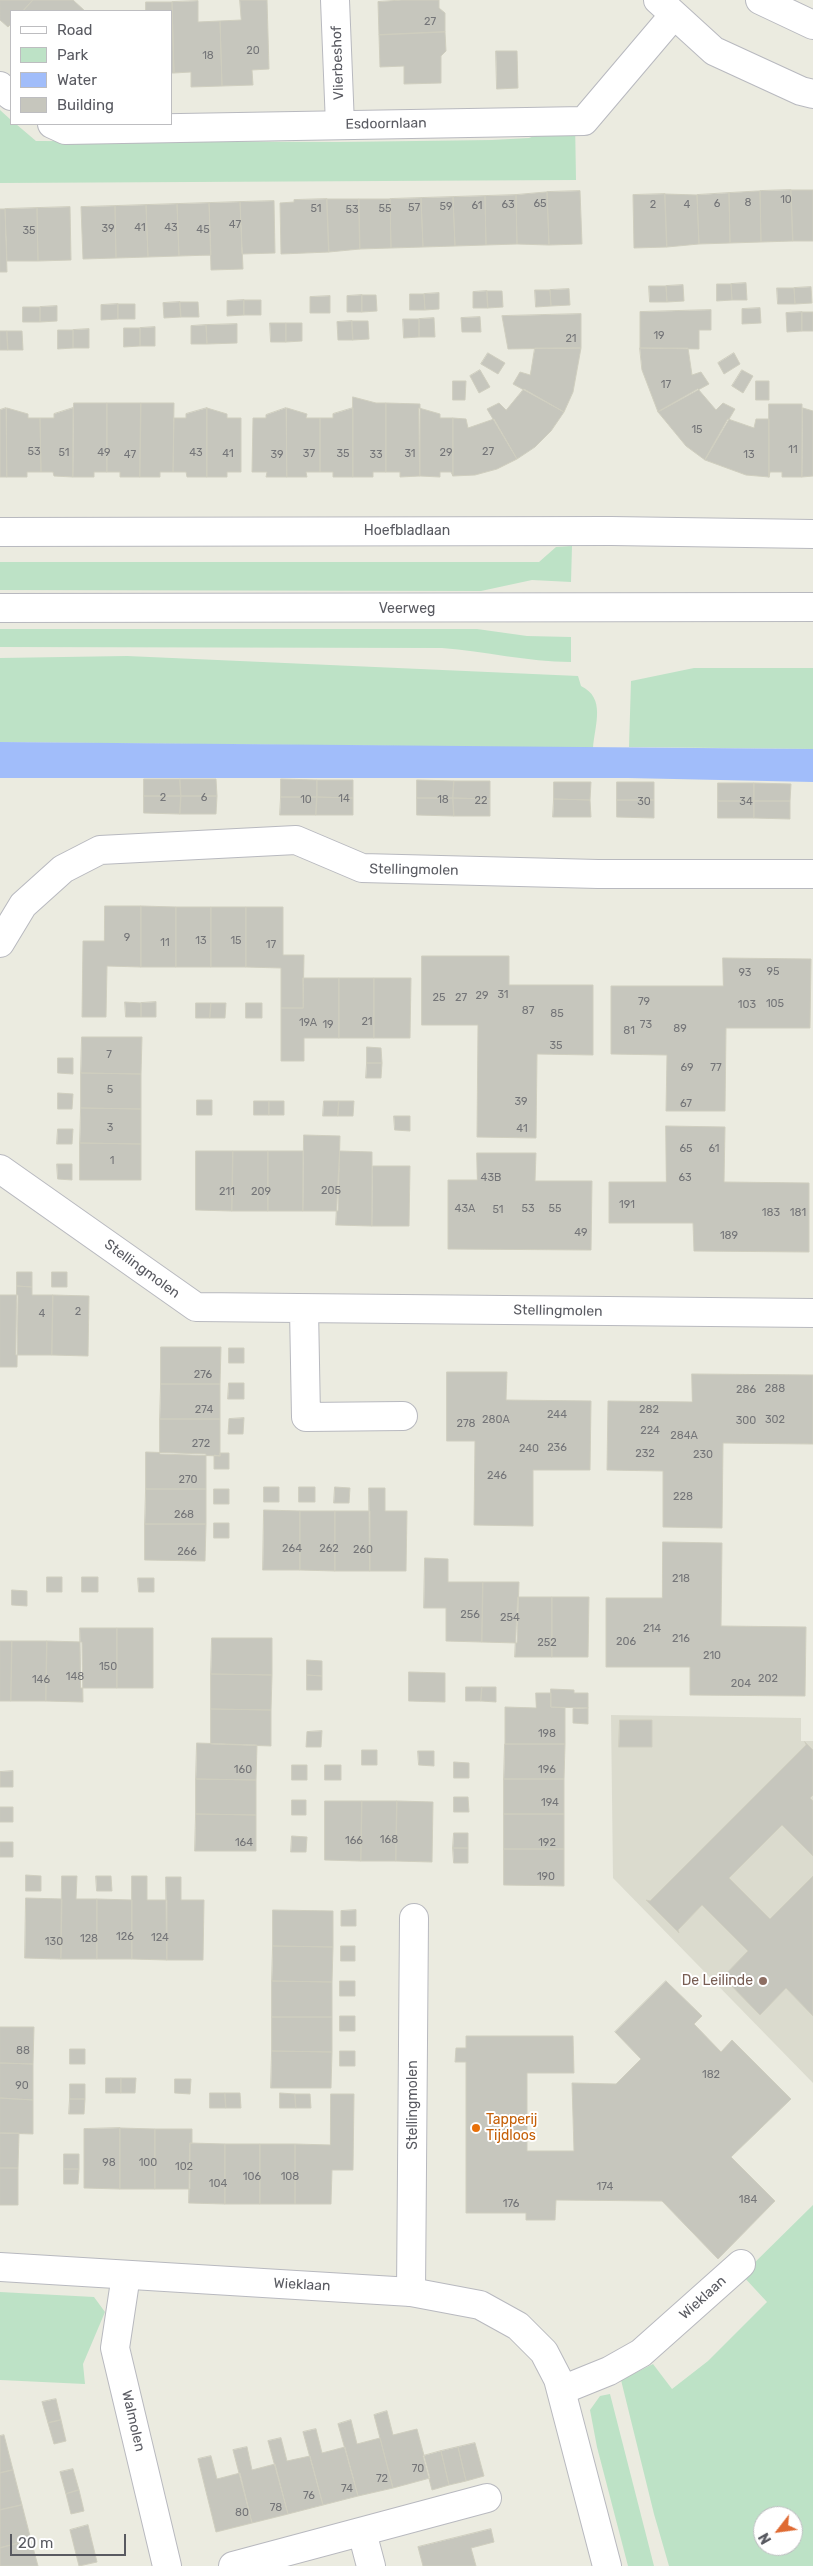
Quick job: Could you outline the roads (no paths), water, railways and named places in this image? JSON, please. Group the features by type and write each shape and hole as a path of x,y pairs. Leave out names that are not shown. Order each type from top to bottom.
{"street":[{"name":"Vlierbeshof","path":"335,0 340,125"},
{"path":"760,0 813,25"},
{"name":"Esdoornlaan","path":"54,125 65,130 584,121 666,8"},
{"path":"666,8 714,51 800,91 813,94"},
{"path":"0,86 10,95"},
{"name":"Hoefbladlaan","path":"0,532 611,531 813,534"},
{"name":"Veerweg","path":"0,608 813,607"},
{"name":"Stellingmolen","path":"0,943 23,906 63,869 100,850 296,840 362,868 598,874 813,874"},
{"name":"Stellingmolen","path":"0,1169 196,1307 813,1313"},
{"path":"304,1309 306,1417 403,1416"},
{"name":"Stellingmolen","path":"411,2292 414,1918"},
{"name":"Wieklaan","path":"562,2390 610,2372 641,2353 741,2264"},
{"name":"Wieklaan","path":"0,2267 411,2292 480,2304 518,2326 544,2352 562,2390 607,2566"},
{"name":"Walmolen","path":"126,2275 115,2348 167,2566"},
{"path":"233,2566 487,2498"},
{"path":"362,2532 371,2566"}],"water":[{"path":"0,742 813,749 813,782 628,778 0,778"}],"place":[{"name":"De Leilinde","path":"763,1981"},
{"name":"Tapperij Tijdloos","path":"476,2128"}]}
